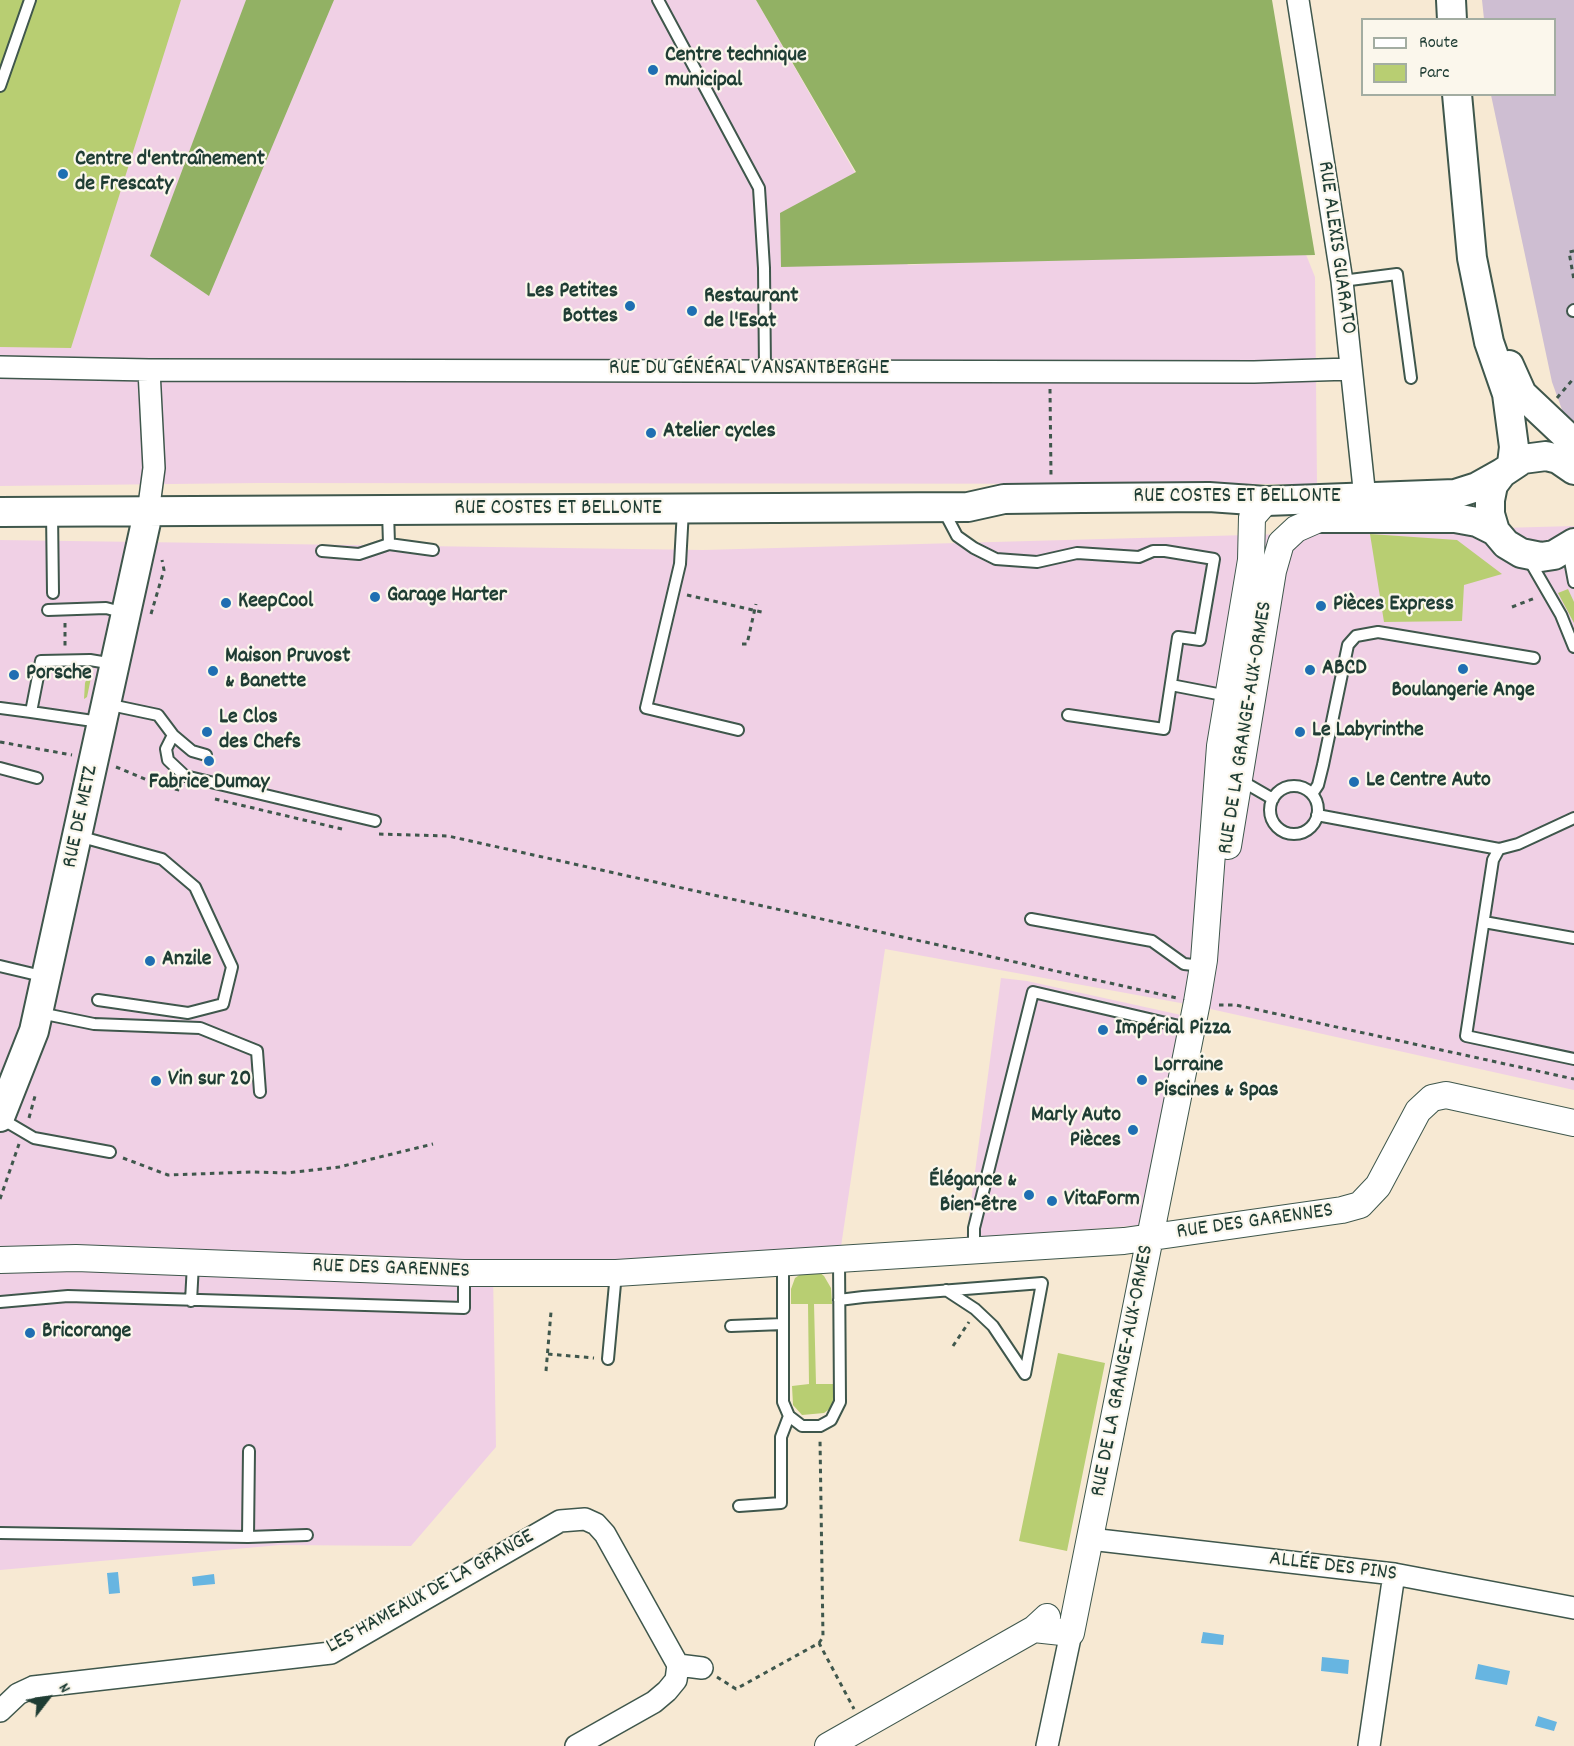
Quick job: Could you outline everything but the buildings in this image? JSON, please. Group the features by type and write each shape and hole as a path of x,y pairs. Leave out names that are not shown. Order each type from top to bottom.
{"main road":[{"path":"1451,0 1452,18"},
{"path":"1457,96 1465,195 1478,297 1489,342 1508,393 1543,444 1568,457"},
{"path":"1478,297 1522,394 1568,457"},
{"path":"1495,531 1490,514 1493,485 1507,469 1514,447 1508,393"},
{"name":"RUE COSTES ET BELLONTE","path":"958,507 1005,516 1264,510 1365,498 1455,494 1477,487 1535,456 1568,457"},
{"name":"RUE COSTES ET BELLONTE","path":"0,512 958,507 1004,499 1209,497 1264,510 1310,516 1455,518 1477,522 1495,531 1506,544 1526,555"},
{"name":"RUE DE METZ","path":"0,1117 34,1031 148,513"},
{"path":"1526,555 1554,555 1571,546"}],"street":[{"name":"RUE ALEXIS GUARATO","path":"1298,0 1342,281 1365,498"},
{"name":"RUE DU GÉNÉRAL VANSANTBERGHE","path":"0,367 149,370 1050,372 1254,372 1350,369"},
{"path":"148,513 154,468 149,370"},
{"name":"RUE DE LA GRANGE-AUX-ORMES","path":"1047,1746 1223,876 1229,772 1240,698 1251,560 1264,510"},
{"name":"RUE DE LA GRANGE-AUX-ORMES","path":"1240,698 1281,543 1310,516"},
{"name":"RUE DES GARENNES","path":"0,1260 75,1258 464,1273 616,1273 974,1251 1150,1237 1342,1210 1360,1205 1378,1186 1418,1111 1432,1098 1446,1095 1574,1124"},
{"name":"LES HAMEAUX DE LA GRANGE","path":"0,1711 18,1694 33,1687 331,1653 560,1521 572,1519 585,1519 596,1524 605,1534 678,1665"},
{"name":"ALLÉE DES PINS","path":"1090,1539 1394,1574 1574,1608"},
{"path":"1370,1746 1394,1574"},
{"path":"828,1746 1034,1629 1047,1617 1065,1609 1076,1608"},
{"path":"1034,1629 1071,1633"},
{"path":"576,1746 654,1702 676,1680 678,1665 702,1668"}],"lane":[{"path":"0,86 30,0"},
{"path":"658,0 759,188 764,268 765,370"},
{"path":"1342,281 1398,274 1411,378"},
{"path":"958,507 948,519 957,536 974,549 996,558 1037,562 1077,553 1139,557 1153,551 1166,551 1214,559 1200,640 1178,637 1164,729 1068,715"},
{"path":"683,509 680,564 646,708 738,730"},
{"path":"52,511 53,593"},
{"path":"388,511 389,544"},
{"path":"322,552 359,554 389,544 433,550"},
{"path":"1571,546 1574,582"},
{"path":"1526,555 1561,615 1574,647"},
{"path":"48,610 106,608 125,613"},
{"path":"1312,794 1318,785 1323,765 1348,645 1356,636 1378,632 1534,658"},
{"path":"31,712 41,661 90,660 114,664"},
{"path":"1171,685 1240,698"},
{"path":"0,708 31,712 158,715 173,735 192,751 206,755"},
{"path":"173,735 165,749 168,760 184,776 375,820"},
{"path":"0,768 37,778"},
{"path":"1229,772 1273,799"},
{"path":"1291,786 1306,789 1312,794 1318,808 1309,830 1293,835 1285,833 1273,823 1270,815 1273,799 1283,789 1291,786"},
{"path":"1317,815 1499,849 1518,844 1574,818"},
{"path":"78,836 162,859 195,887 232,967 223,1004 188,1013 98,1000"},
{"path":"1499,849 1493,860 1466,1036 1574,1059"},
{"path":"1031,919 1152,941 1184,964 1204,963"},
{"path":"1484,922 1574,938"},
{"path":"0,966 46,977"},
{"path":"974,1251 974,1228 1033,992 1193,1029"},
{"path":"38,1012 94,1024 200,1028 257,1051 260,1092"},
{"path":"0,1117 34,1138 110,1152"},
{"path":"783,1263 783,1402 789,1416 802,1426 820,1426 831,1420 840,1402 839,1260"},
{"path":"191,1301 193,1264"},
{"path":"0,1302 68,1296 464,1308 464,1273"},
{"path":"608,1359 616,1273"},
{"path":"839,1300 946,1290 1042,1283 1025,1374 1005,1341 977,1311 946,1290"},
{"path":"731,1326 783,1324"},
{"path":"739,1506 781,1503 781,1437 789,1416"},
{"path":"248,1537 249,1451"},
{"path":"0,1533 248,1537 307,1535"}],"path":[{"path":"1574,251 1569,252 1574,280"},
{"path":"1050,372 1051,499"},
{"path":"673,592 766,613"},
{"path":"1512,608 1548,593"},
{"path":"742,644 747,644 756,604"},
{"path":"64,609 66,648 74,648"},
{"path":"0,742 95,759 162,786 184,792"},
{"path":"207,798 351,831"},
{"path":"372,834 448,836 1197,1002 1236,1005 1574,1079"},
{"path":"110,1152 168,1175 288,1173 339,1167 433,1144"},
{"path":"953,1346 977,1311"},
{"path":"546,1371 551,1312"},
{"path":"548,1354 608,1359"},
{"path":"702,1668 736,1689 819,1643 823,1637 820,1426"},
{"path":"819,1643 863,1726"}],"shaded area":[{"path":"0,0 756,0 908,265 1052,258 1293,222 1315,277 1317,484 258,483 0,486"},
{"path":"1482,0 1574,0 1574,426 1565,418 1552,382 1491,96 1556,96 1556,18 1484,18"},
{"path":"1574,526 1574,1090 1197,1006 885,949 839,1260 493,1273 496,1447 411,1546 280,1545 0,1570 0,540 703,550"},
{"path":"1001,978 1027,981 1181,1015 1144,1225 966,1239"}],"green space":[{"name":"Centre d'entraînement de Frescaty","path":"0,0 181,0 71,348 0,347"},
{"path":"246,0 334,0 209,296 150,256"},
{"path":"756,0 1272,0 1315,255 781,267 780,213 856,172"},
{"path":"1370,534 1457,540 1502,574 1464,585 1462,621 1384,622"},
{"path":"1568,589 1574,602 1574,623 1558,593"},
{"path":"90,670 92,673 87,697 84,699 85,683"},
{"path":"819,1272 831,1288 832,1304 814,1304 816,1384 833,1384 833,1401 831,1408 824,1413 802,1415 793,1405 792,1386 809,1384 808,1304 791,1304 791,1289 795,1278 801,1274"},
{"path":"1058,1353 1105,1363 1067,1551 1019,1541"}],"water":[{"path":"118,1572 120,1593 109,1594 107,1573"},
{"path":"214,1574 215,1584 193,1586 192,1577"},
{"path":"1203,1632 1224,1635 1223,1645 1201,1643"},
{"path":"1322,1657 1349,1660 1348,1674 1321,1671"},
{"path":"1478,1664 1510,1671 1507,1685 1475,1679"},
{"path":"1538,1716 1557,1722 1554,1731 1535,1726"}],"place":[{"name":"Centre technique municipal","path":"653,70"},
{"name":"Centre d'entraînement de Frescaty","path":"63,174"},
{"name":"Les Petites Bottes","path":"630,306"},
{"name":"Restaurant de l'Esat","path":"692,311"},
{"name":"Atelier cycles","path":"651,433"},
{"name":"Garage Harter","path":"375,597"},
{"name":"KeepCool","path":"226,603"},
{"name":"Pièces Express","path":"1321,606"},
{"name":"Boulangerie Ange","path":"1463,669"},
{"name":"ABCD","path":"1310,670"},
{"name":"Maison Pruvost & Banette","path":"213,671"},
{"name":"Porsche","path":"14,675"},
{"name":"Le Clos des Chefs","path":"207,732"},
{"name":"Le Labyrinthe","path":"1300,732"},
{"name":"Fabrice Dumay","path":"209,761"},
{"name":"Le Centre Auto","path":"1354,782"},
{"name":"Anzile","path":"150,961"},
{"name":"Impérial Pizza","path":"1103,1030"},
{"name":"Lorraine Piscines & Spas","path":"1142,1080"},
{"name":"Vin sur 20","path":"156,1081"},
{"name":"Marly Auto Pièces","path":"1133,1130"},
{"name":"Élégance & Bien-être","path":"1029,1195"},
{"name":"VitaForm","path":"1052,1201"},
{"name":"Bricorange","path":"30,1333"}]}
